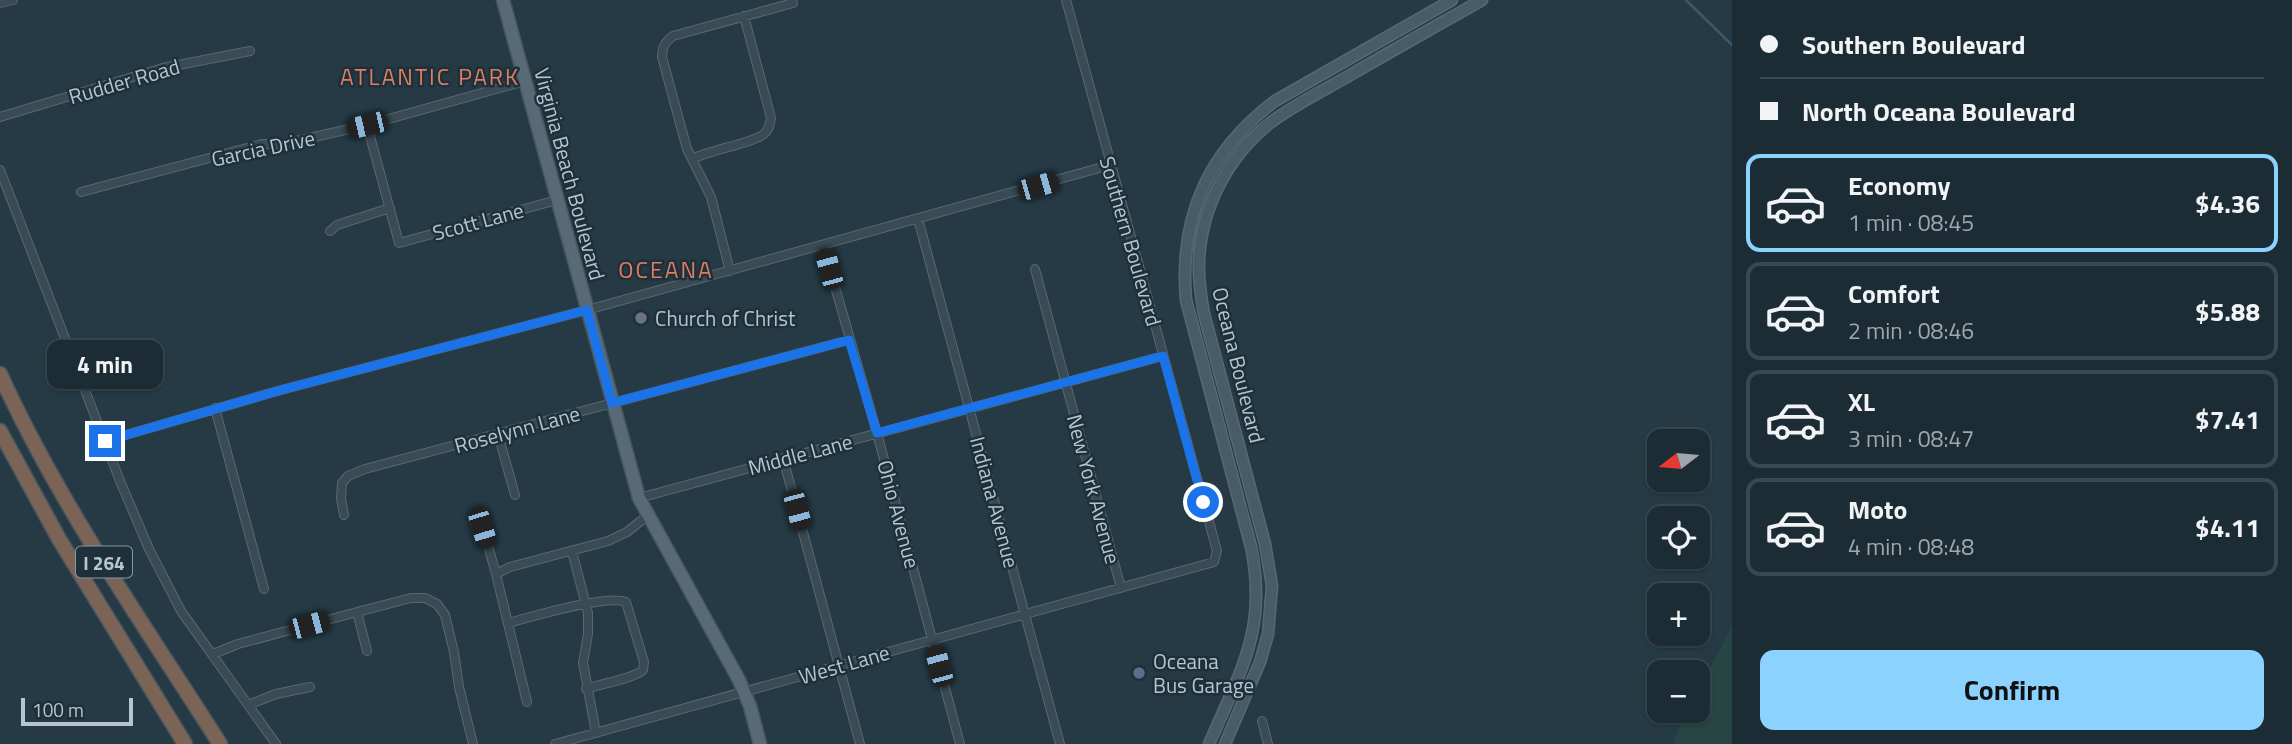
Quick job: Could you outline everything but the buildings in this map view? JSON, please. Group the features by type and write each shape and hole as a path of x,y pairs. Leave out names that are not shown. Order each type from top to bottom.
{"highway":[{"name":"I 264","path":"0,373 30,435 77,519 220,744"},
{"name":"I 264","path":"0,432 58,539 184,744"}],"main road":[{"name":"Virginia Beach Boulevard","path":"503,0 639,498 745,692 760,744"},
{"path":"1421,34 1415,21 1452,0"},
{"name":"Oceana Boulevard","path":"1225,744 1260,662 1268,634 1272,586 1265,544 1199,288 1202,236 1213,198 1221,180 1245,147 1284,113 1482,0"},
{"name":"Oceana Boulevard","path":"1209,744 1246,659 1257,608 1251,547 1186,300 1184,261 1187,237 1198,196 1209,173 1227,147 1249,122 1275,101 1415,21"},
{"path":"1209,173 1221,180"}],"street":[{"path":"0,3 13,0"},
{"name":"Southern Boulevard","path":"1066,0 1217,551 1214,562"},
{"path":"730,271 711,197 692,159 662,50 673,36 793,3"},
{"path":"692,159 758,137 770,127 771,118 744,16"},
{"name":"Rudder Road","path":"0,117 163,68 250,51"},
{"name":"Garcia Drive","path":"81,192 262,144 283,144 367,125 525,81"},
{"path":"330,231 337,225 390,208 367,125"},
{"path":"105,441 215,408 587,310 1110,165"},
{"path":"0,170 105,441 164,581 181,611 276,744"},
{"name":"Scott Lane","path":"390,208 399,243 557,200"},
{"name":"Indiana Avenue","path":"918,219 1060,744"},
{"name":"Ohio Avenue","path":"823,245 877,433 960,744"},
{"name":"New York Avenue","path":"1035,268 1121,588"},
{"name":"Roselynn Lane","path":"344,514 341,488 348,476 849,340"},
{"name":"Middle Lane","path":"639,498 1163,356"},
{"path":"215,408 264,589"},
{"path":"498,434 515,495"},
{"path":"783,458 860,744"},
{"path":"496,574 620,536 647,516"},
{"path":"482,528 527,702"},
{"path":"572,551 589,624 583,663 596,733"},
{"name":"West Lane","path":"555,744 1214,562"},
{"path":"212,654 238,644 357,612 419,597 425,598 437,604 448,627 473,744"},
{"path":"508,623 586,604 620,599 626,602 644,666 636,676 586,688"},
{"path":"357,612 367,651"},
{"path":"248,705 276,694 310,687"},
{"path":"1262,721 1268,744"}],"green space":[{"path":"1732,627 1732,744 1674,744 1681,723 1710,723 1710,668"}],"waterway":[{"path":"1686,0 1732,45"}],"place":[{"name":"Church of Christ","path":"641,318"},
{"name":"Oceana Bus Garage","path":"1139,673"}],"district":[{"name":"ATLANTIC PARK","path":"430,76"},
{"name":"OCEANA","path":"666,269"}],"route":[{"path":"105,441 281,390 587,310 612,403 849,340 877,433 1163,356 1203,502"}]}
